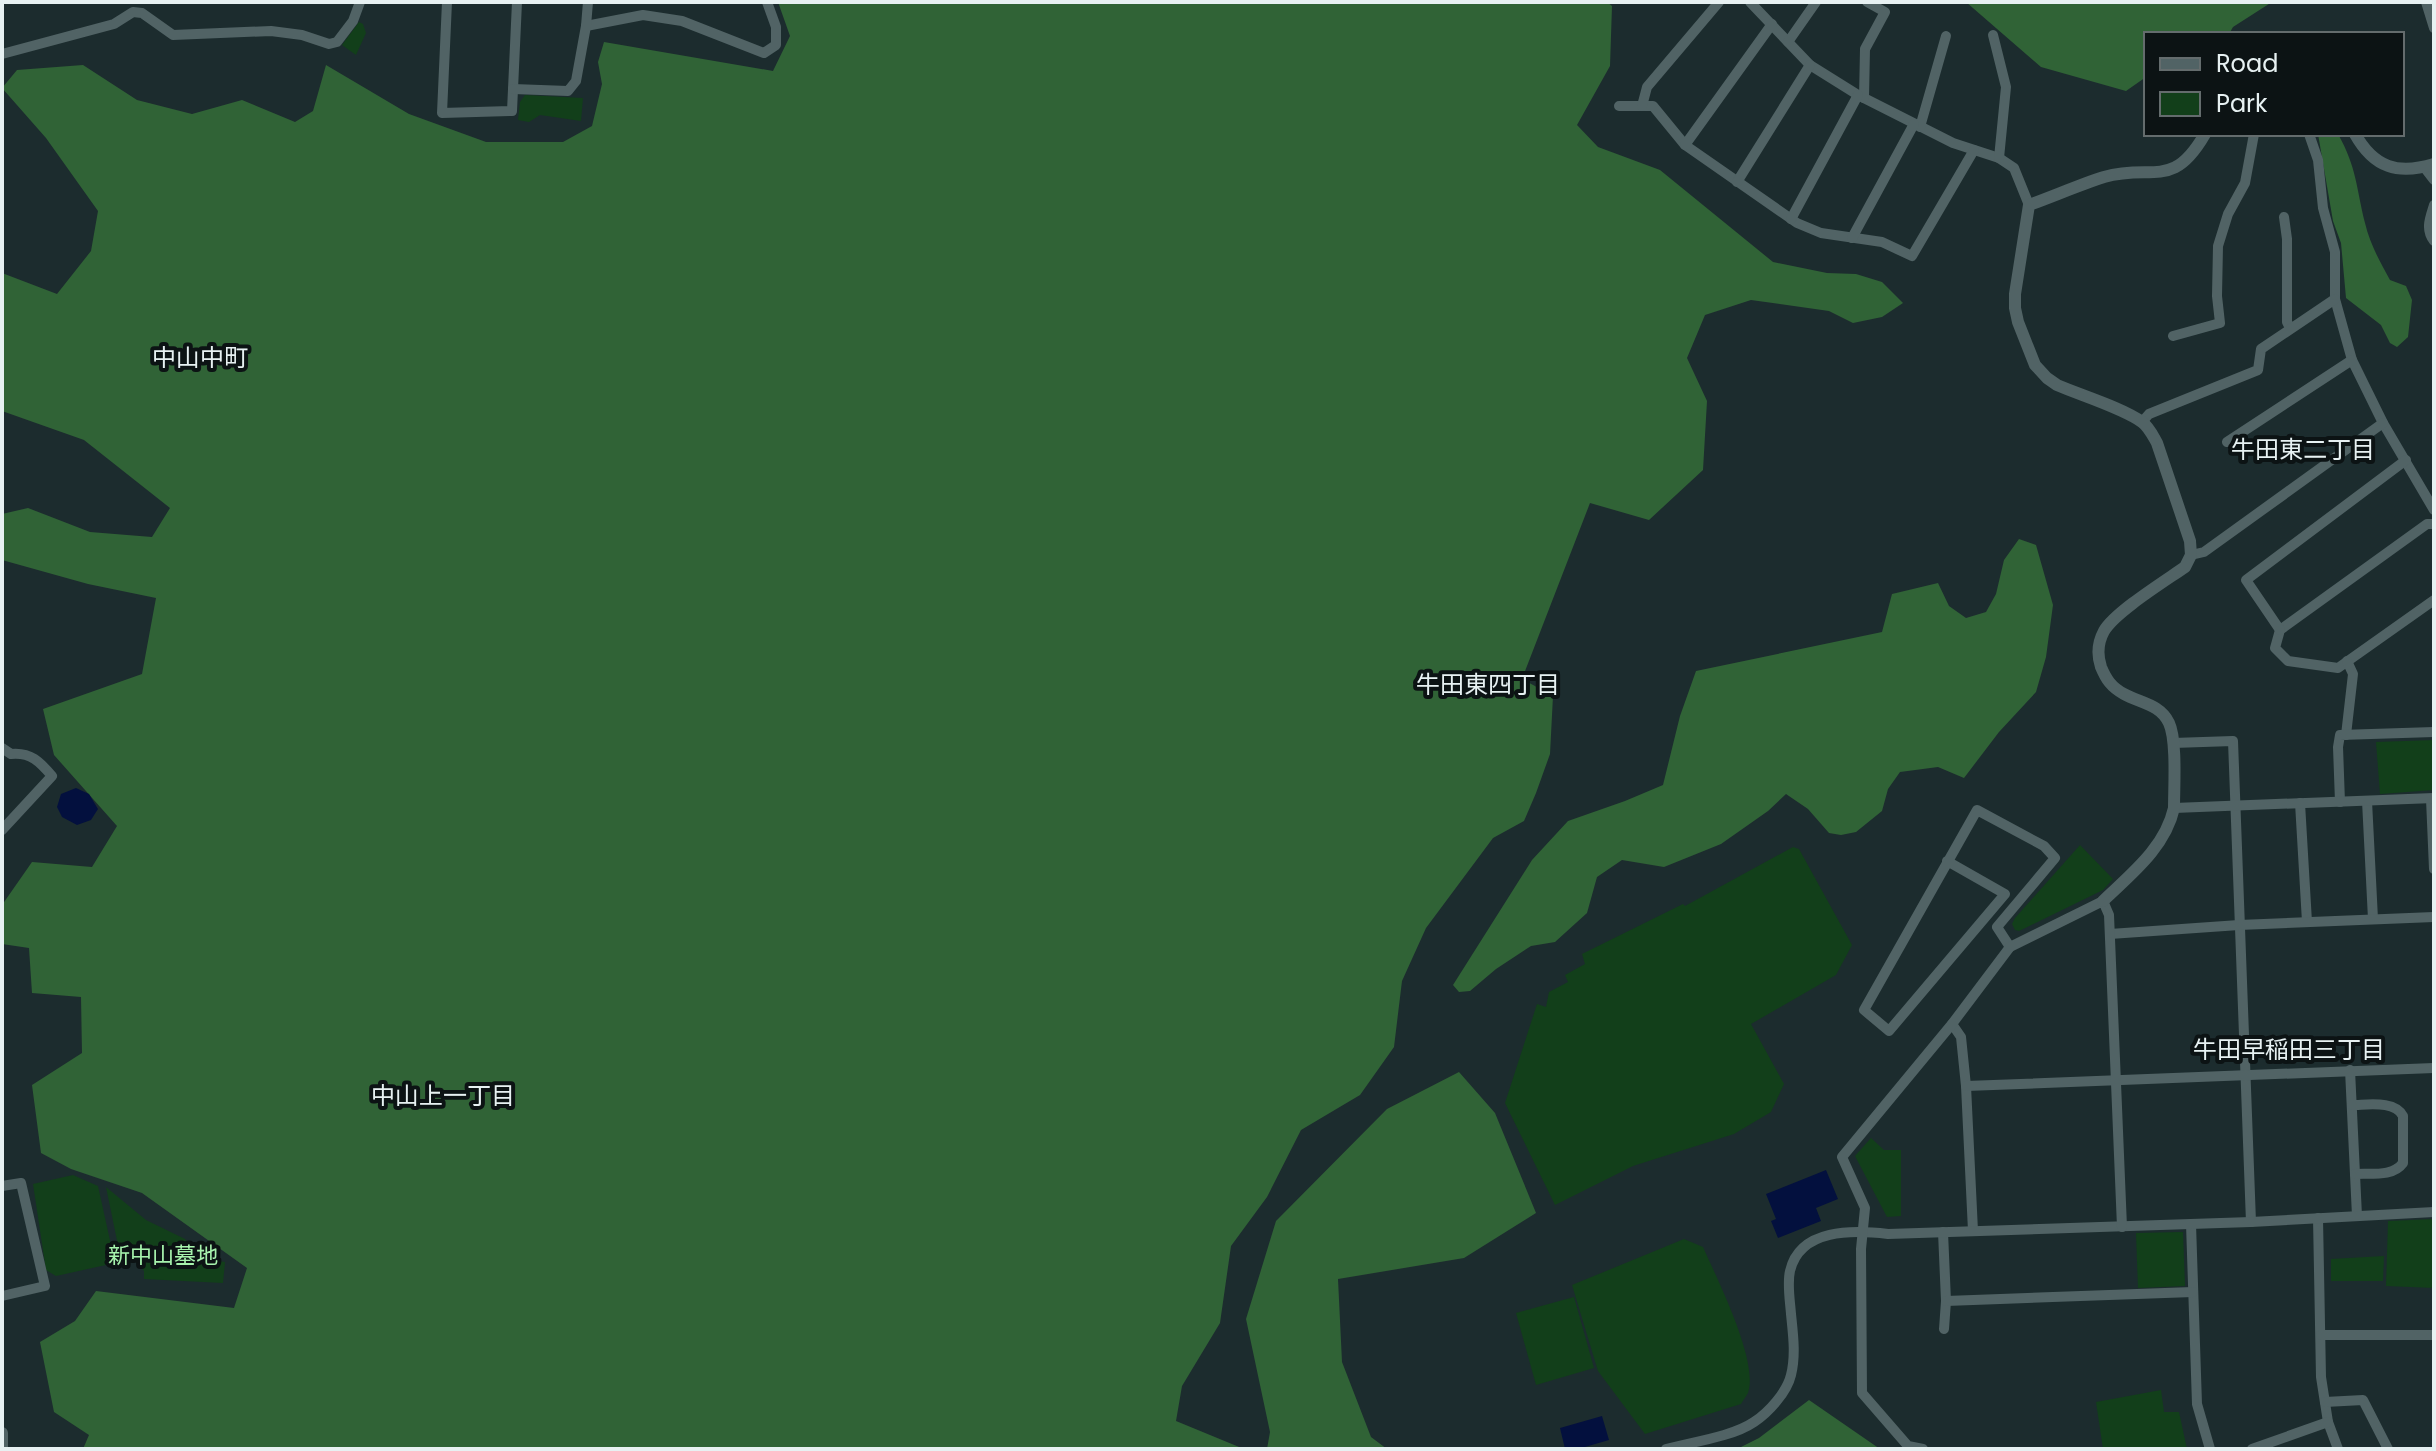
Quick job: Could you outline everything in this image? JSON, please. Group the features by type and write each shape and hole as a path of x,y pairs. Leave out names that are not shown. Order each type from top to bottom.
{"street":[{"path":"2,54 114,24 133,12 142,13 173,35 271,31 302,35 329,44 337,42 353,21 360,2"},
{"path":"447,2 442,113 512,111 517,2"},
{"path":"513,89 568,91 576,81 588,2"},
{"path":"586,26 643,15 682,21 764,53 776,45 776,27 767,2"},
{"path":"1642,106 1647,87 1719,2"},
{"path":"1750,2 1810,65 1917,125 1953,143 1999,158 2014,168 2029,205 2015,308 2035,365 2057,385 2142,422 2150,430 2190,541 2191,555 2185,567 2118,616 2105,629 2099,643 2099,661 2108,682 2124,694 2159,709 2170,724 2174,808 2153,853 2103,901 2010,947 1952,1024 1842,1157 1865,1208 1861,1249 1862,1393 1908,1446 1923,1449"},
{"path":"1788,42 1816,2"},
{"path":"1791,219 1861,96 1865,49 1885,12 1867,2"},
{"path":"2426,2 2434,28"},
{"path":"1685,145 1772,24"},
{"path":"1993,35 2006,87 1999,158"},
{"path":"1852,238 1917,125 1946,36"},
{"path":"1737,182 1810,65"},
{"path":"1619,106 1653,106 1685,145 1791,219 1821,233 1882,242 1912,256 1974,150"},
{"path":"2029,205 2107,176 2163,172 2181,165 2204,136"},
{"path":"2173,336 2220,323 2218,246 2228,214 2245,183 2254,136"},
{"path":"2310,136 2318,160 2323,208 2335,252 2335,299 2352,360 2383,423 2434,510"},
{"path":"2356,136 2375,160 2390,167 2429,165 2434,180"},
{"path":"2434,205 2429,234 2434,241"},
{"path":"2284,217 2287,322 2290,328"},
{"path":"2142,422 2149,414 2258,370 2261,349 2335,299"},
{"path":"2227,442 2352,360"},
{"path":"2191,555 2204,552 2383,423"},
{"path":"2280,630 2246,580 2406,460"},
{"path":"2434,524 2427,524 2280,630 2275,648 2288,661 2338,668 2434,600"},
{"path":"2346,735 2353,674 2347,661"},
{"path":"2340,802 2340,735 2434,732"},
{"path":"2173,743 2233,741 2251,1222"},
{"path":"2,748 11,754 36,757 52,776 2,830"},
{"path":"2174,808 2433,798 2434,869"},
{"path":"2367,801 2373,919"},
{"path":"2300,803 2307,922"},
{"path":"1947,861 2005,894 1889,1031 1864,1010 1947,861 1977,810 2044,846 2055,858 1997,927 2010,947"},
{"path":"2103,901 2109,915 2122,1227"},
{"path":"2110,934 2434,917"},
{"path":"1952,1024 1961,1037 1966,1086 1973,1231"},
{"path":"1966,1086 2434,1068"},
{"path":"2350,1070 2357,1216"},
{"path":"2352,1105 2394,1106 2400,1109 2403,1116 2403,1163 2400,1168 2394,1172 2355,1174"},
{"path":"2,1186 21,1183 45,1286 2,1296"},
{"path":"1666,1449 1744,1427 1775,1404 1791,1378 1795,1352 1789,1274 1795,1257 1807,1243 1826,1235 1863,1231 1888,1234 2122,1227 2434,1212"},
{"path":"2318,1218 2321,1377 2328,1422 2338,1449"},
{"path":"2191,1224 2197,1404 2210,1449"},
{"path":"1943,1232 1944,1329"},
{"path":"1946,1301 2193,1292"},
{"path":"2321,1335 2434,1335"},
{"path":"2325,1402 2363,1400 2388,1449"},
{"path":"2252,1449 2328,1422"},
{"path":"2,1433 2,1448"}],"green space":[{"path":"778,2 1607,2 1612,6 1610,66 1577,125 1598,147 1660,170 1773,262 1827,273 1856,274 1882,282 1903,303 1882,317 1853,323 1829,311 1751,300 1705,315 1687,358 1707,401 1703,470 1649,520 1590,503 1522,679 1553,696 1550,754 1524,821 1493,838 1426,928 1402,981 1394,1047 1360,1095 1301,1130 1267,1197 1231,1246 1220,1323 1182,1386 1176,1421 1244,1449 83,1449 89,1435 54,1412 40,1342 75,1321 96,1291 234,1308 247,1268 142,1193 71,1169 41,1153 32,1085 82,1053 81,997 32,993 29,948 2,944 2,905 32,862 92,867 117,826 54,755 43,709 142,674 156,598 88,584 2,560 2,514 28,508 90,532 152,537 170,508 84,440 2,411 2,273 57,294 91,251 98,211 46,138 2,88 17,70 83,65 137,100 192,114 242,100 295,122 313,111 326,65 409,114 486,142 563,142 592,126 602,84 598,62 604,42 773,71 790,36"},
{"path":"1966,2 2272,2 2230,32 2144,32 2144,78 2126,91 2041,67"},
{"path":"359,22 366,33 356,55 342,45"},
{"path":"525,95 583,98 581,121 540,115 529,122 518,120 520,102"},
{"path":"2318,136 2339,136 2353,168 2367,231 2376,253 2390,280 2406,286 2412,300 2408,337 2397,347 2390,343 2381,325 2346,298 2341,243 2333,221"},
{"path":"2019,539 2036,545 2053,605 2046,657 2036,692 1999,732 1964,778 1938,767 1900,772 1888,789 1882,811 1856,832 1841,835 1829,833 1808,809 1786,794 1768,811 1721,844 1664,867 1622,860 1597,877 1587,913 1555,942 1531,946 1470,991 1459,992 1453,985 1532,860 1568,821 1663,785 1680,716 1696,671 1882,632 1892,594 1938,583 1949,606 1966,618 1986,612 1996,594 2004,560"},
{"path":"2434,740 2434,790 2380,794 2376,742"},
{"path":"2080,845 2113,879 2103,890 2019,931 2015,930 2012,924 2015,918"},
{"path":"1793,847 1799,849 1852,945 1836,975 1751,1024 1784,1084 1771,1112 1734,1134 1633,1166 1555,1205 1505,1103 1537,1004 1546,1007 1549,992 1568,982 1565,975 1585,964 1582,954 1683,904 1685,906"},
{"path":"1459,1072 1495,1113 1536,1213 1464,1258 1338,1279 1342,1362 1371,1437 1387,1449 1267,1449 1270,1432 1246,1319 1276,1221 1387,1109"},
{"path":"1871,1138 1884,1150 1901,1150 1901,1216 1887,1217 1855,1156"},
{"path":"73,1175 98,1186 115,1263 56,1276 46,1270 33,1184"},
{"name":"新中山墓地","path":"106,1187 146,1220 185,1239 201,1258 225,1262 223,1283 144,1279 144,1271 136,1262 121,1260"},
{"path":"2434,1219 2434,1288 2386,1286 2388,1221"},
{"path":"2183,1232 2185,1286 2138,1288 2136,1233"},
{"path":"1684,1239 1703,1247 1726,1299 1748,1361 1748,1393 1741,1404 1645,1434 1598,1371 1572,1285"},
{"path":"2384,1256 2383,1281 2331,1281 2331,1259"},
{"path":"1574,1297 1594,1368 1536,1385 1516,1313"},
{"path":"2161,1390 2164,1412 2179,1412 2187,1449 2103,1449 2096,1402"},
{"path":"1809,1400 1880,1449 1737,1449 1759,1438"}],"shaded area":[{"path":"76,788 89,794 98,809 91,820 77,825 62,817 57,807 61,794"},
{"path":"1826,1170 1838,1199 1816,1208 1821,1221 1778,1238 1771,1221 1776,1219 1766,1194"},
{"path":"1602,1416 1609,1440 1578,1449 1565,1449 1560,1428"}],"district":[{"name":"中山中町","path":"200,358"},
{"name":"牛田東二丁目","path":"2303,450"},
{"name":"牛田東四丁目","path":"1488,685"},
{"name":"牛田早稲田三丁目","path":"2289,1050"},
{"name":"中山上一丁目","path":"443,1096"}]}
